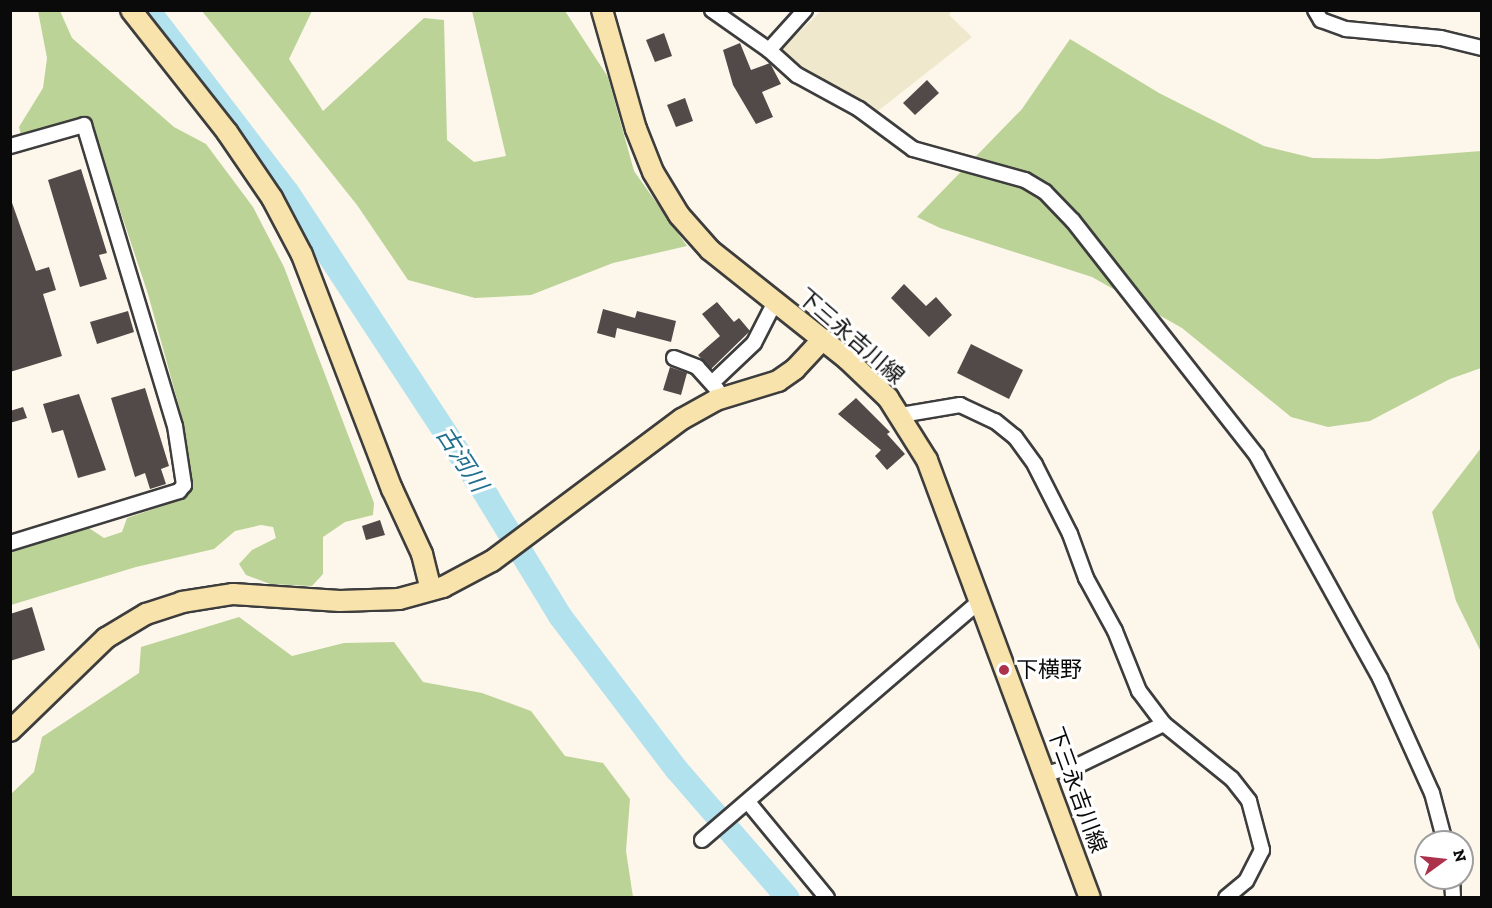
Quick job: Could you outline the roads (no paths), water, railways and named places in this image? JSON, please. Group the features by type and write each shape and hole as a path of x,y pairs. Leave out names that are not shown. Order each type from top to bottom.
{"street":[{"path":"131,10 227,132 272,198 297,245 392,489 422,554 431,590"},
{"name":"下三永吉川線","path":"602,10 636,129 653,172 678,215 710,250 823,339 888,398 927,459 1090,897"},
{"path":"712,10 769,50 796,75 859,109 913,149 1025,180 1046,192 1073,221 1257,456 1380,678 1432,794 1442,830"},
{"path":"769,50 805,10"},
{"path":"1315,10 1321,20 1346,28 1441,38 1482,48"},
{"path":"10,146 84,125 174,426 184,485 179,491 10,543"},
{"path":"10,731 106,639 146,614 173,605 232,594 340,601 399,599 431,590 492,561 682,419 717,390 754,343 776,302"},
{"path":"717,390 778,381 795,369 823,339"},
{"path":"674,358 697,367 717,390"},
{"path":"901,416 960,405 995,421 1015,437 1035,465 1070,534 1086,578 1115,631 1139,691 1164,723 1232,779 1249,801 1262,850 1246,881 1226,897"},
{"path":"702,840 981,600"},
{"path":"1046,774 1079,765 1164,723"},
{"path":"746,803 827,897"}],"waterway":[{"name":"古河川","path":"148,10 288,193 488,498 560,616 677,770 788,898"}],"place":[{"name":"下横野","path":"1004,670"}]}
